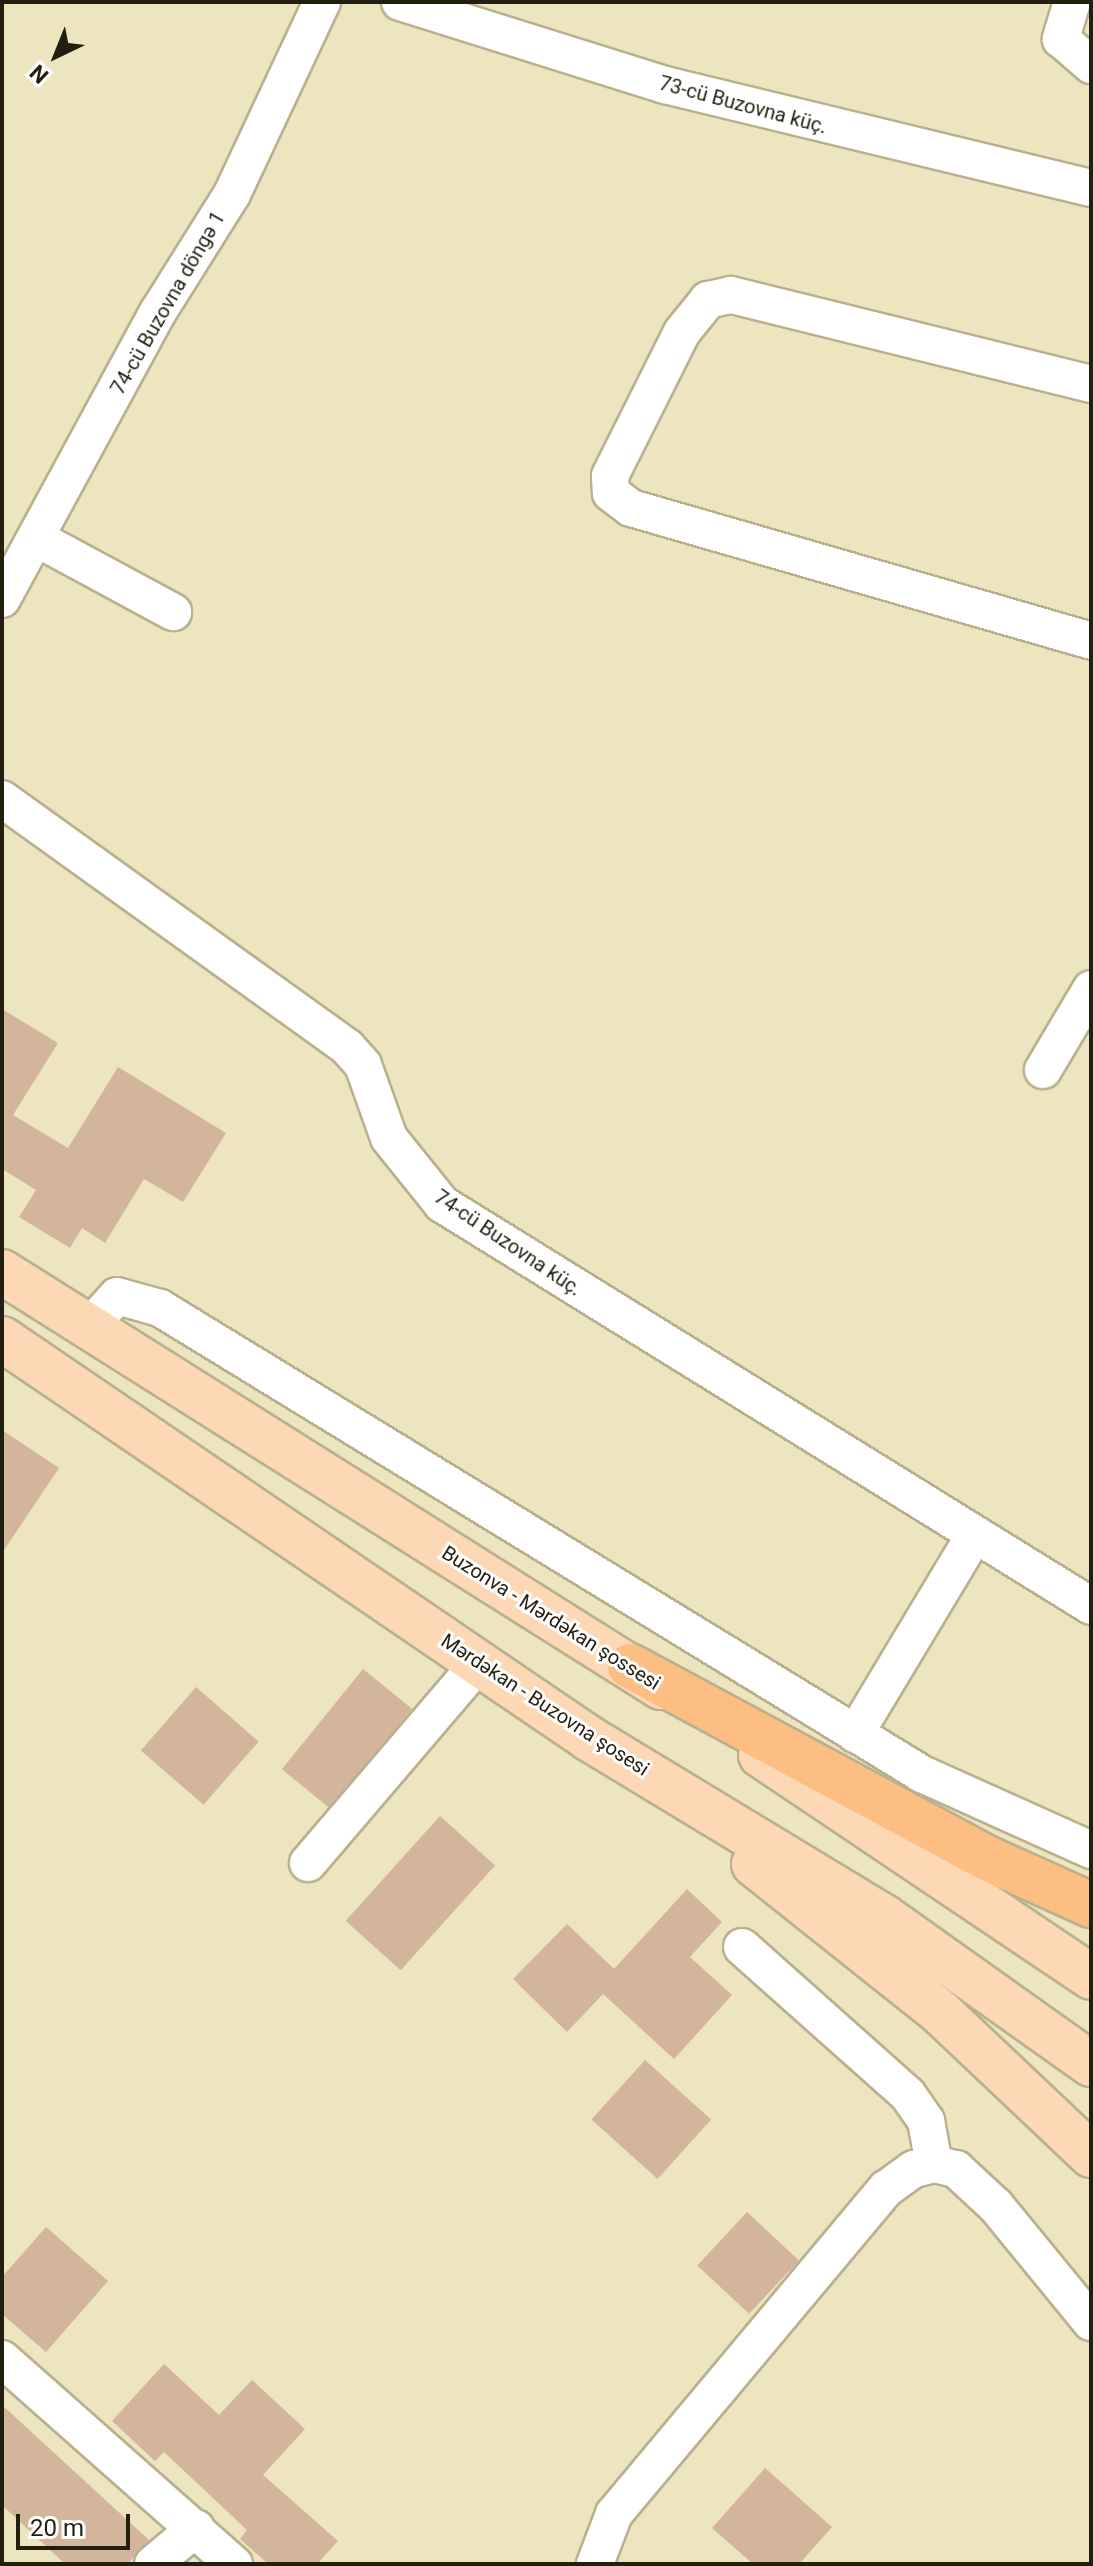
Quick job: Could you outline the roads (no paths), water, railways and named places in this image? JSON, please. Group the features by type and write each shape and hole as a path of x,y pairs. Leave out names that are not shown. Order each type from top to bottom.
{"highway":[{"path":"630,1666 989,1859 1091,1905"}],"main road":[{"name":"Buzonva - Mərdəkan şossesi","path":"2,1272 630,1666 1091,1977"},
{"name":"Mərdəkan - Buzovna şosesi","path":"2,1339 590,1739 884,1917 1091,2064"},
{"path":"590,1739 941,2013 1091,2155"}],"street":[{"name":"74-cü Buzovna döngə 1","path":"2,599 158,312 232,194 322,2"},
{"name":"73-cü Buzovna küç.","path":"400,2 665,85 1091,188"},
{"path":"1072,2 1061,39 1091,65"},
{"path":"1091,384 731,295 708,300 682,332 610,476 611,493 631,508 1091,641"},
{"path":"36,538 173,612"},
{"name":"74-cü Buzovna küç.","path":"2,799 347,1047 363,1065 389,1138 442,1204 973,1538 1091,1606"},
{"path":"1043,1070 1091,989"},
{"path":"88,1328 117,1296 160,1308 922,1774 1091,1850"},
{"path":"855,1734 973,1538"},
{"path":"308,1863 479,1663"},
{"path":"742,1947 908,2095 926,2121 945,2166 996,2206 1091,2322"},
{"path":"595,2564 614,2514 886,2189 945,2166"},
{"path":"2,2359 234,2564"},
{"path":"153,2564 196,2528"}]}
